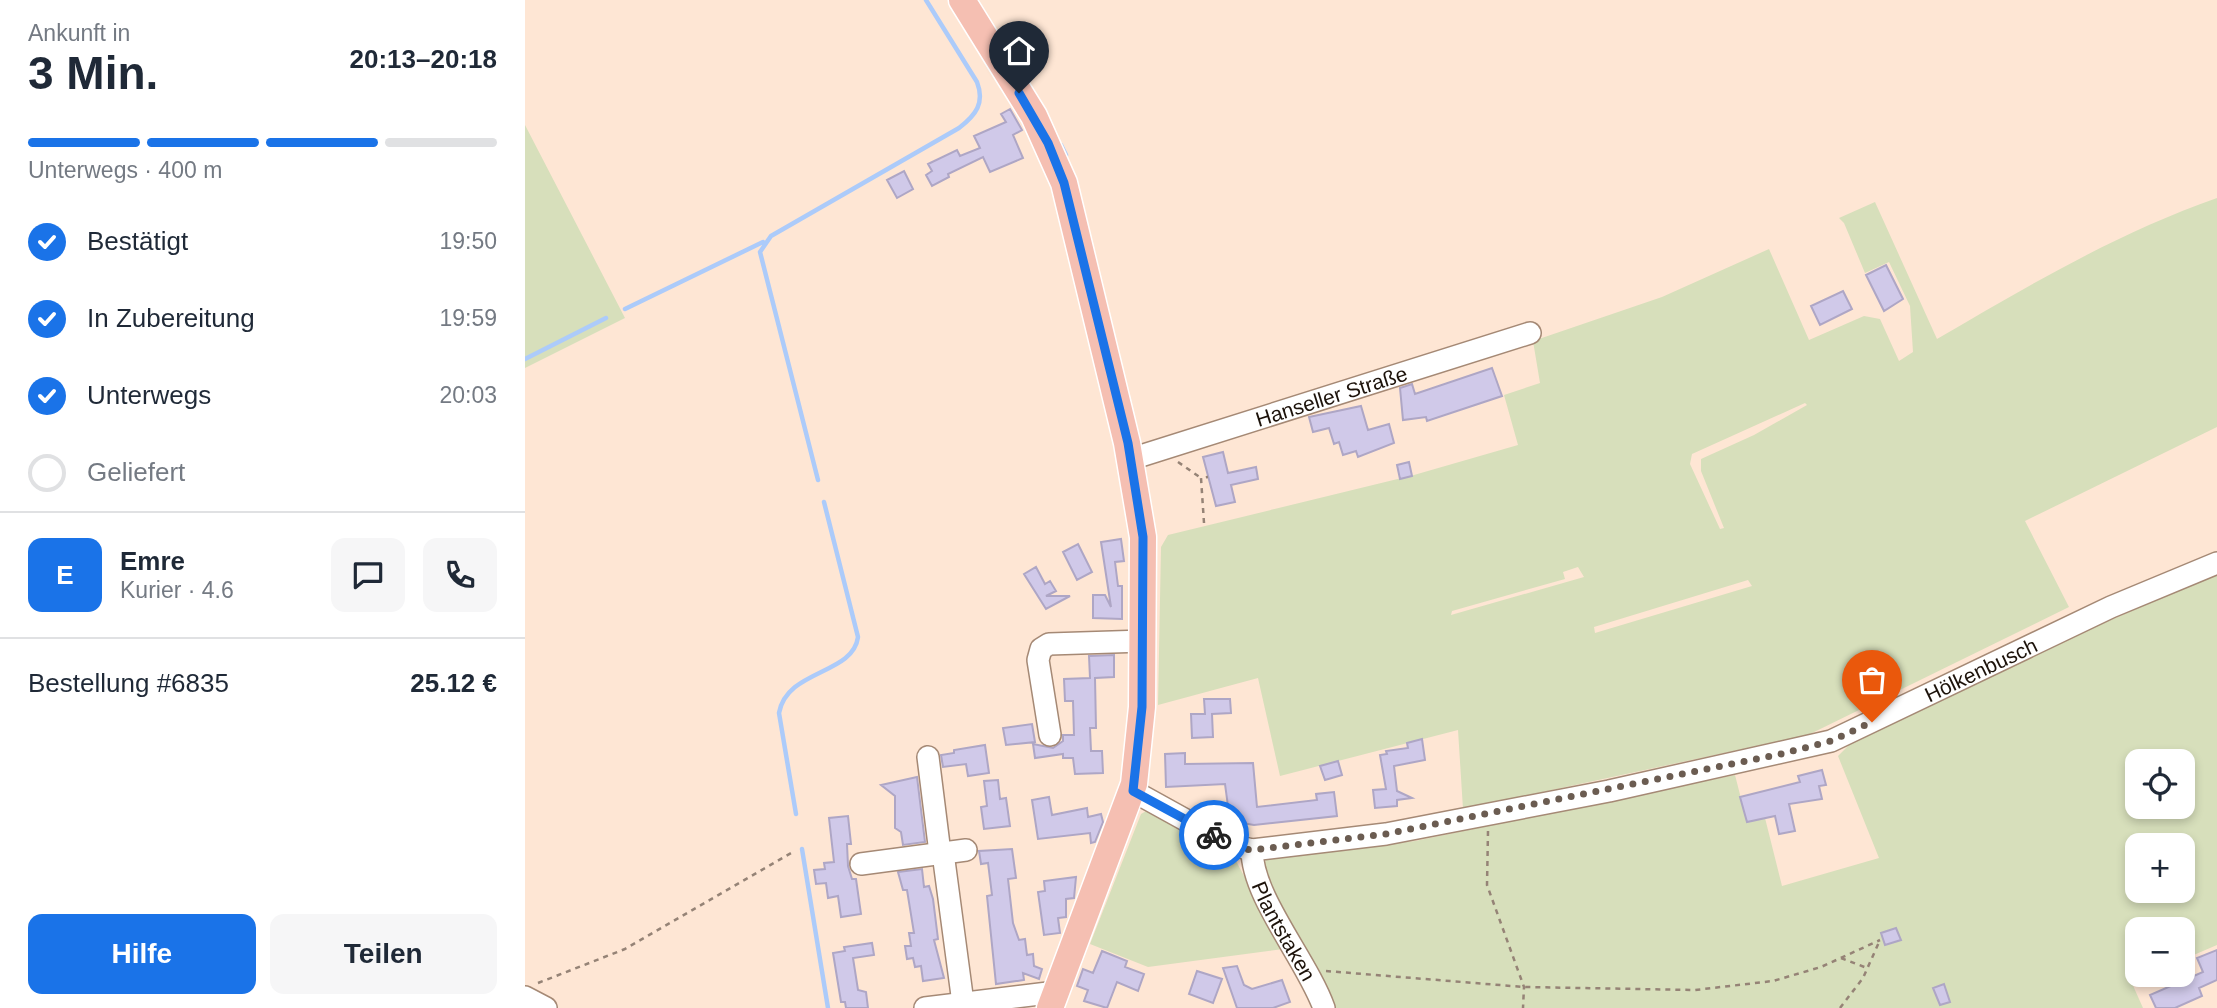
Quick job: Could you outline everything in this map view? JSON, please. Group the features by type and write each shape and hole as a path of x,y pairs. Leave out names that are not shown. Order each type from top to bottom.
{"main road":[{"path":"962,0 1034,116 1056,161 1072,210 1131,459 1145,556 1140,741 1133,791 1053,1002"}],"street":[{"name":"Hanseller Straße","path":"1131,459 1530,333"},
{"name":"Hölkenbusch","path":"1133,791 1229,844 1252,850 1340,841 1490,814 1759,759 1831,741 2111,607 2217,563"},
{"path":"1050,735 1038,660 1041,649 1049,644 1144,641"},
{"path":"928,757 963,1003"},
{"path":"861,864 966,849"},
{"name":"Plantstaken","path":"1252,850 1256,878 1309,974 1324,1008"},
{"path":"530,991 546,1008"},
{"path":"925,1008 1048,993 1053,1002"}],"path":[{"path":"1175,460 1201,478 1208,477"},
{"path":"1201,478 1204,523"},
{"path":"1490,814 1487,885 1524,987 1523,1008"},
{"path":"530,991 625,949 793,852"},
{"path":"1309,974 1338,970 1524,987 1695,990 1773,981 1841,958 1880,940 1867,968 1840,1008"},
{"path":"1841,958 1867,968"}],"green space":[{"path":"525,125 625,318 525,368"},
{"path":"2217,198 2217,427 2025,521 2069,607 1808,735 1463,809 1458,730 1280,776 1258,678 1158,705 1161,547 1168,535 1414,475 1518,445 1504,395 1540,383 1533,341 1662,297 1769,249 1809,340 1864,316 1880,319 1899,361 1913,352 1910,306 1889,262 1865,273 1844,223 1839,218 1875,202 1937,339 2108,244","holes":["1805,403 1807,405 1754,435 1701,459 1701,471 1724,528 1720,529 1690,464 1692,454","1578,567 1584,577 1451,615 1452,611 1565,579 1563,572","1748,580 1752,586 1595,633 1594,627"]},
{"path":"2217,574 2217,945 2195,954 2195,917 2125,917 2125,987 2134,987 2143,1008 1335,1008 1263,871 1266,859 1415,841 1735,775 1747,822 1765,818 1782,886 1879,858 1838,756 1850,744 2090,629"},
{"path":"1148,810 1235,859 1283,949 1148,967 1090,944 1141,814"}],"building":[{"path":"1010,109 1022,130 1013,135 1023,158 990,172 983,157 948,174 949,177 932,186 926,175 932,171 928,164 957,150 960,156 980,148 974,136 1006,122 1001,114"},
{"path":"904,171 913,189 897,198 887,180"},
{"path":"1886,265 1903,299 1884,311 1866,275"},
{"path":"1843,291 1852,309 1820,325 1811,306"},
{"path":"1492,368 1502,396 1427,421 1426,417 1403,420 1400,388 1412,384 1415,394"},
{"path":"1361,406 1368,430 1389,424 1394,443 1358,457 1356,451 1343,455 1339,442 1334,444 1329,428 1313,432 1309,417"},
{"path":"1223,452 1228,473 1256,467 1258,479 1231,485 1235,502 1216,506 1203,457"},
{"path":"1409,462 1412,476 1400,479 1397,465"},
{"path":"1121,539 1124,561 1115,562 1118,586 1122,586 1122,619 1093,618 1093,595 1105,595 1111,607 1101,542"},
{"path":"1078,544 1092,572 1077,580 1063,552"},
{"path":"1036,567 1045,584 1050,581 1056,591 1046,596 1070,596 1046,609 1024,574"},
{"path":"1114,655 1114,677 1095,678 1096,728 1090,728 1091,751 1102,751 1103,773 1075,774 1073,758 1063,758 1063,754 1035,758 1033,744 1053,748 1063,741 1063,735 1074,735 1073,701 1065,701 1064,679 1090,678 1089,656"},
{"path":"1204,699 1230,699 1231,713 1212,714 1213,737 1192,738 1191,714 1205,714"},
{"path":"1032,724 1035,742 1006,745 1003,728"},
{"path":"1422,739 1425,760 1394,766 1397,791 1412,798 1397,800 1397,806 1375,808 1373,790 1386,789 1380,755 1387,754 1386,751 1408,748 1407,743"},
{"path":"985,745 989,773 968,776 966,764 943,767 941,755"},
{"path":"1185,753 1185,764 1253,763 1257,807 1317,800 1316,794 1334,792 1337,816 1254,825 1230,821 1225,784 1166,787 1165,754"},
{"path":"1338,761 1342,775 1325,780 1320,766"},
{"path":"1822,770 1826,785 1819,786 1822,799 1789,804 1795,831 1779,834 1775,816 1747,822 1740,797 1800,782 1798,776"},
{"path":"917,777 925,842 903,845 901,832 895,828 895,796 881,785"},
{"path":"998,780 1000,799 1006,798 1010,826 984,829 981,807 987,806 984,781"},
{"path":"1049,797 1052,815 1087,808 1088,817 1101,814 1103,822 1095,842 1091,843 1090,833 1038,839 1032,800"},
{"path":"848,816 851,844 847,844 848,866 852,879 856,879 861,914 841,917 838,896 828,898 826,883 816,884 814,870 825,869 824,863 834,862 829,818"},
{"path":"1012,849 1016,878 1008,879 1013,923 1019,940 1025,939 1027,955 1033,954 1034,966 1042,969 1039,979 1023,973 1024,980 996,984 987,896 992,895 988,863 981,864 979,851"},
{"path":"922,869 924,887 929,886 933,899 938,939 934,940 944,978 923,981 921,966 915,967 913,958 907,959 905,946 911,946 909,933 914,933 907,890 903,890 898,872"},
{"path":"1076,877 1074,898 1066,899 1066,917 1058,918 1060,933 1044,935 1038,892 1045,891 1044,881"},
{"path":"1896,928 1901,940 1885,945 1881,933"},
{"path":"872,943 874,955 853,958 858,990 866,992 868,1008 846,1008 845,1002 841,1002 833,953 845,951 844,947"},
{"path":"2217,950 2217,980 2199,988 2202,996 2175,1008 2156,1008 2150,995 2168,987 2195,987 2195,975 2203,972 2197,958"},
{"path":"1102,951 1127,961 1125,967 1144,974 1138,991 1117,982 1107,1008 1084,1001 1088,990 1077,986 1083,969 1093,973"},
{"path":"1237,966 1244,985 1252,989 1282,980 1290,1002 1273,1008 1237,1008 1223,968"},
{"path":"1197,971 1222,979 1213,1003 1189,994"},
{"path":"1944,984 1950,1002 1940,1005 1933,988"}],"waterway":[{"path":"818,480 760,252 771,236 959,128 974,113 980,96 977,82 926,0"},
{"path":"1061,145 1066,155"},
{"path":"625,309 763,242"},
{"path":"525,359 606,318"},
{"path":"796,814 779,713 784,699 794,688 845,659 858,637 824,502"},
{"path":"802,849 828,1008"}],"way so far":[{"path":"1214,835 1237,848 1252,850 1386,834 1609,791 1781,754 1831,741 1872,722"}],"route":[{"path":"1019,93 1048,143 1072,210 1128,443 1139,506 1145,556 1144,641 1140,741 1133,791 1214,835"}]}
